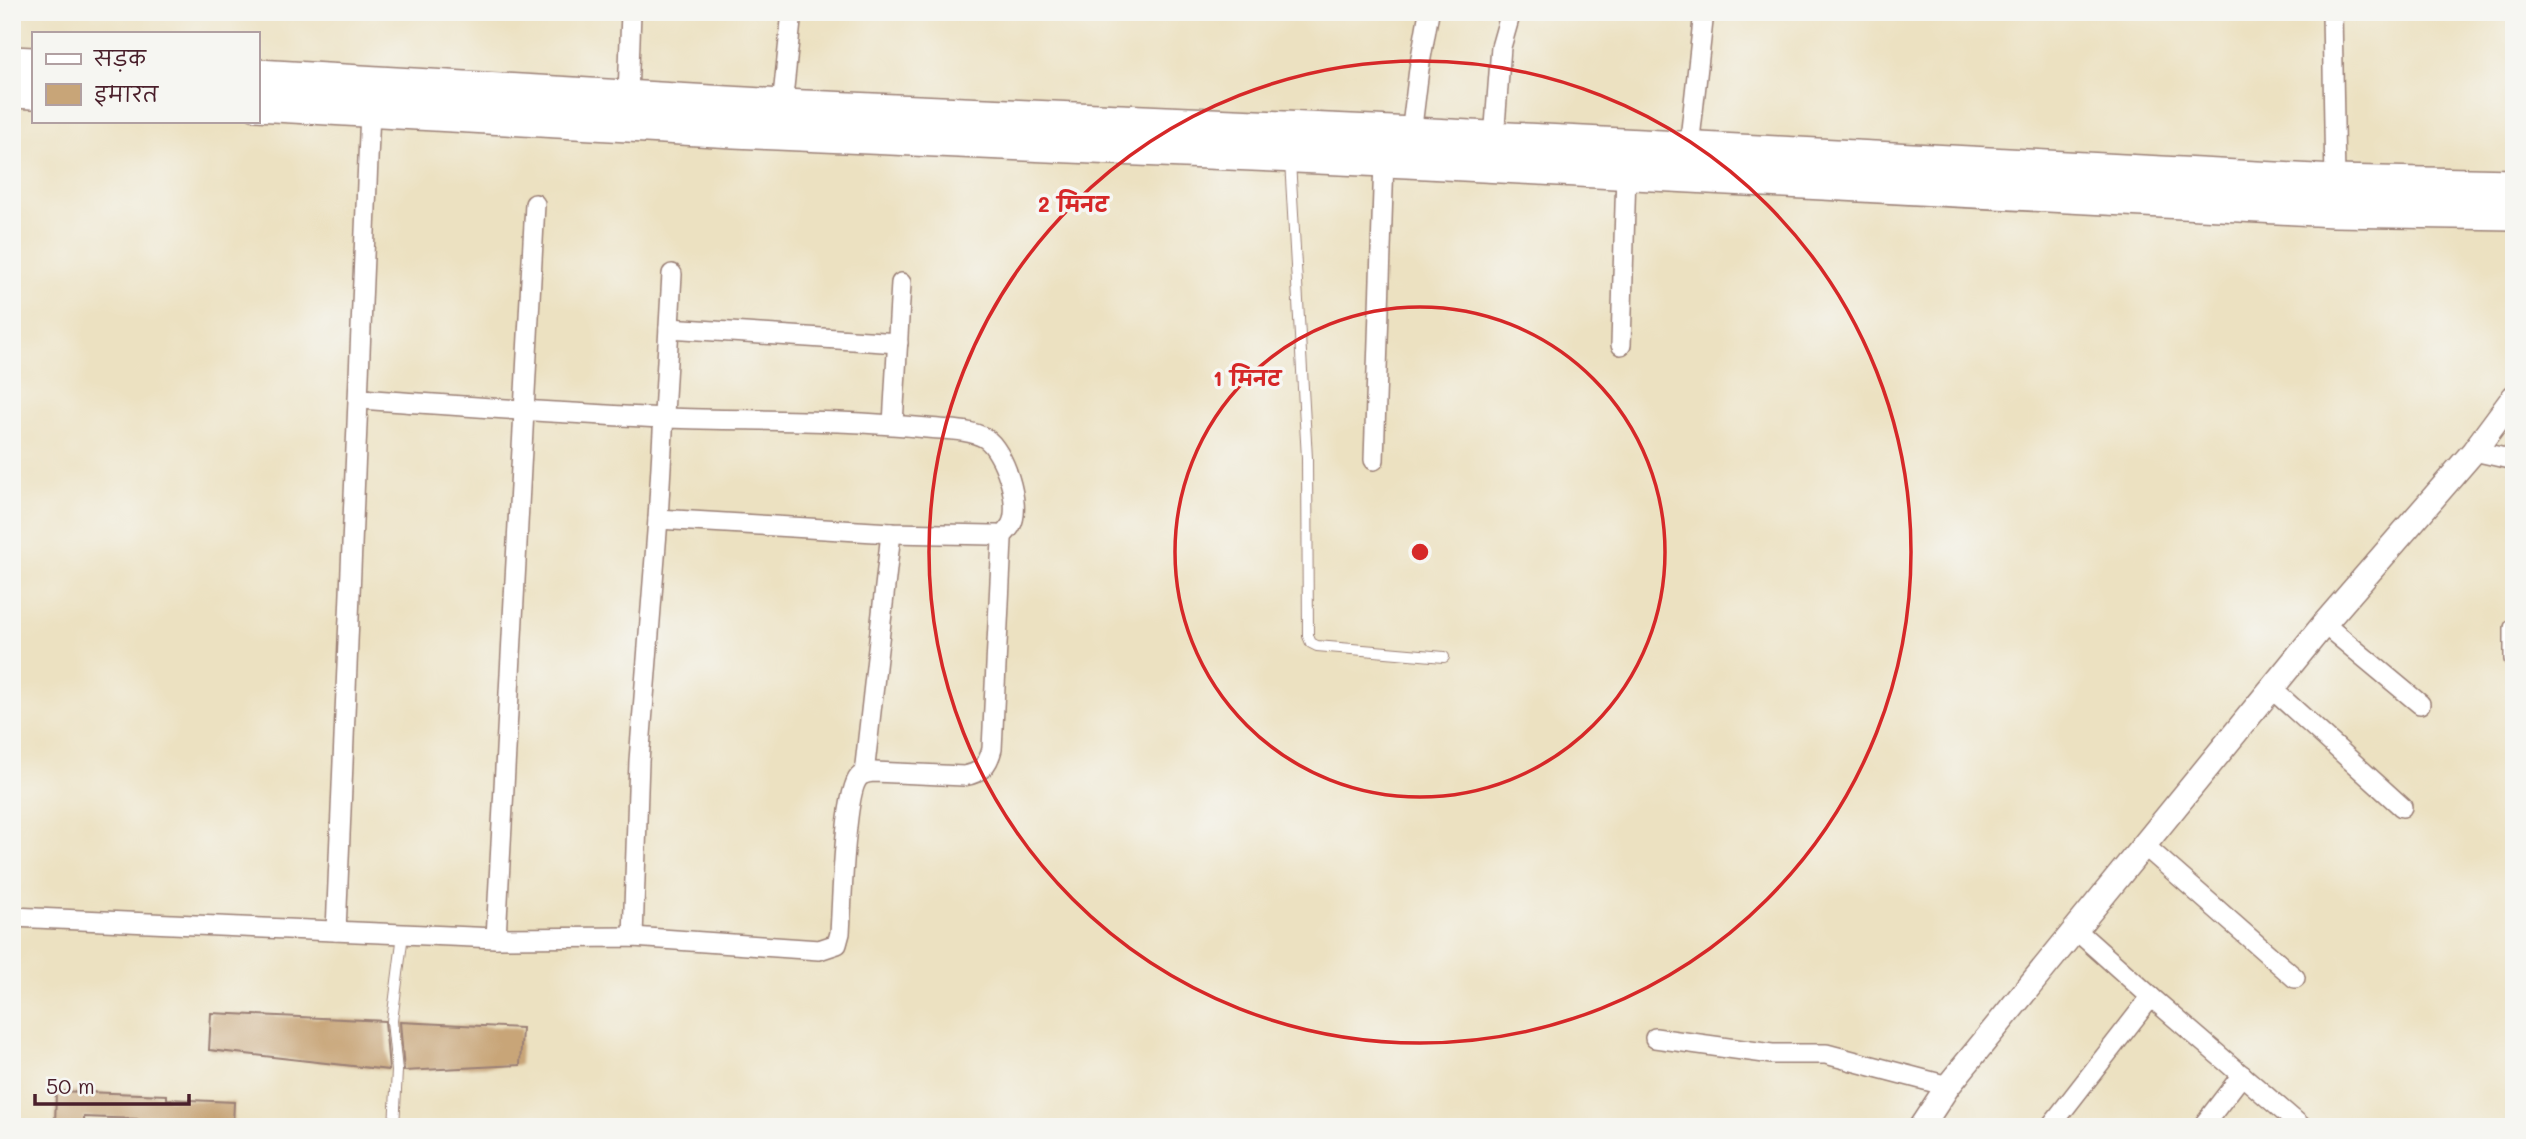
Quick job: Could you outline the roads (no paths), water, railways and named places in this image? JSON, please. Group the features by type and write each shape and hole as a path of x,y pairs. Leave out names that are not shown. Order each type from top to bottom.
{"highway":[{"path":"12,63 32,64"},
{"path":"259,76 782,106 1401,152 1626,172 2333,210 2514,213"},
{"path":"12,91 32,92"},
{"path":"259,104 1290,157 1401,152 1494,139 2335,182 2514,186"}],"street":[{"path":"628,97 631,12"},
{"path":"782,106 792,12"},
{"path":"1374,460 1401,152 1429,12"},
{"path":"1494,139 1501,47 1511,12"},
{"path":"1689,148 1704,12"},
{"path":"2332,12 2335,182"},
{"path":"336,931 370,111"},
{"path":"1621,345 1626,172"},
{"path":"496,938 535,204"},
{"path":"633,937 639,761 672,274"},
{"path":"893,425 901,283"},
{"path":"669,328 898,343"},
{"path":"1922,1127 1948,1086 2324,624 2474,451 2514,397"},
{"path":"359,399 664,418 893,425 966,432 985,438 992,444 1008,476 1014,499 1011,525 1001,537"},
{"path":"2474,451 2514,460"},
{"path":"657,519 1001,537"},
{"path":"863,774 891,533"},
{"path":"12,917 496,938 633,937 819,950 837,944 851,797 858,778 874,772 964,776 978,772 989,762 992,749 1003,544 1001,537"},
{"path":"2324,624 2420,704"},
{"path":"2514,628 2514,659"},
{"path":"2272,689 2402,807"},
{"path":"2145,846 2295,978"},
{"path":"2076,930 2302,1127"},
{"path":"2050,1127 2151,997"},
{"path":"1655,1038 1772,1054 1826,1054 1948,1086"},
{"path":"2202,1127 2242,1076"}],"lane":[{"path":"1290,157 1307,458 1308,636 1311,643 1317,646 1444,657"},
{"path":"394,1127 397,1071 392,1021 403,934"}]}
